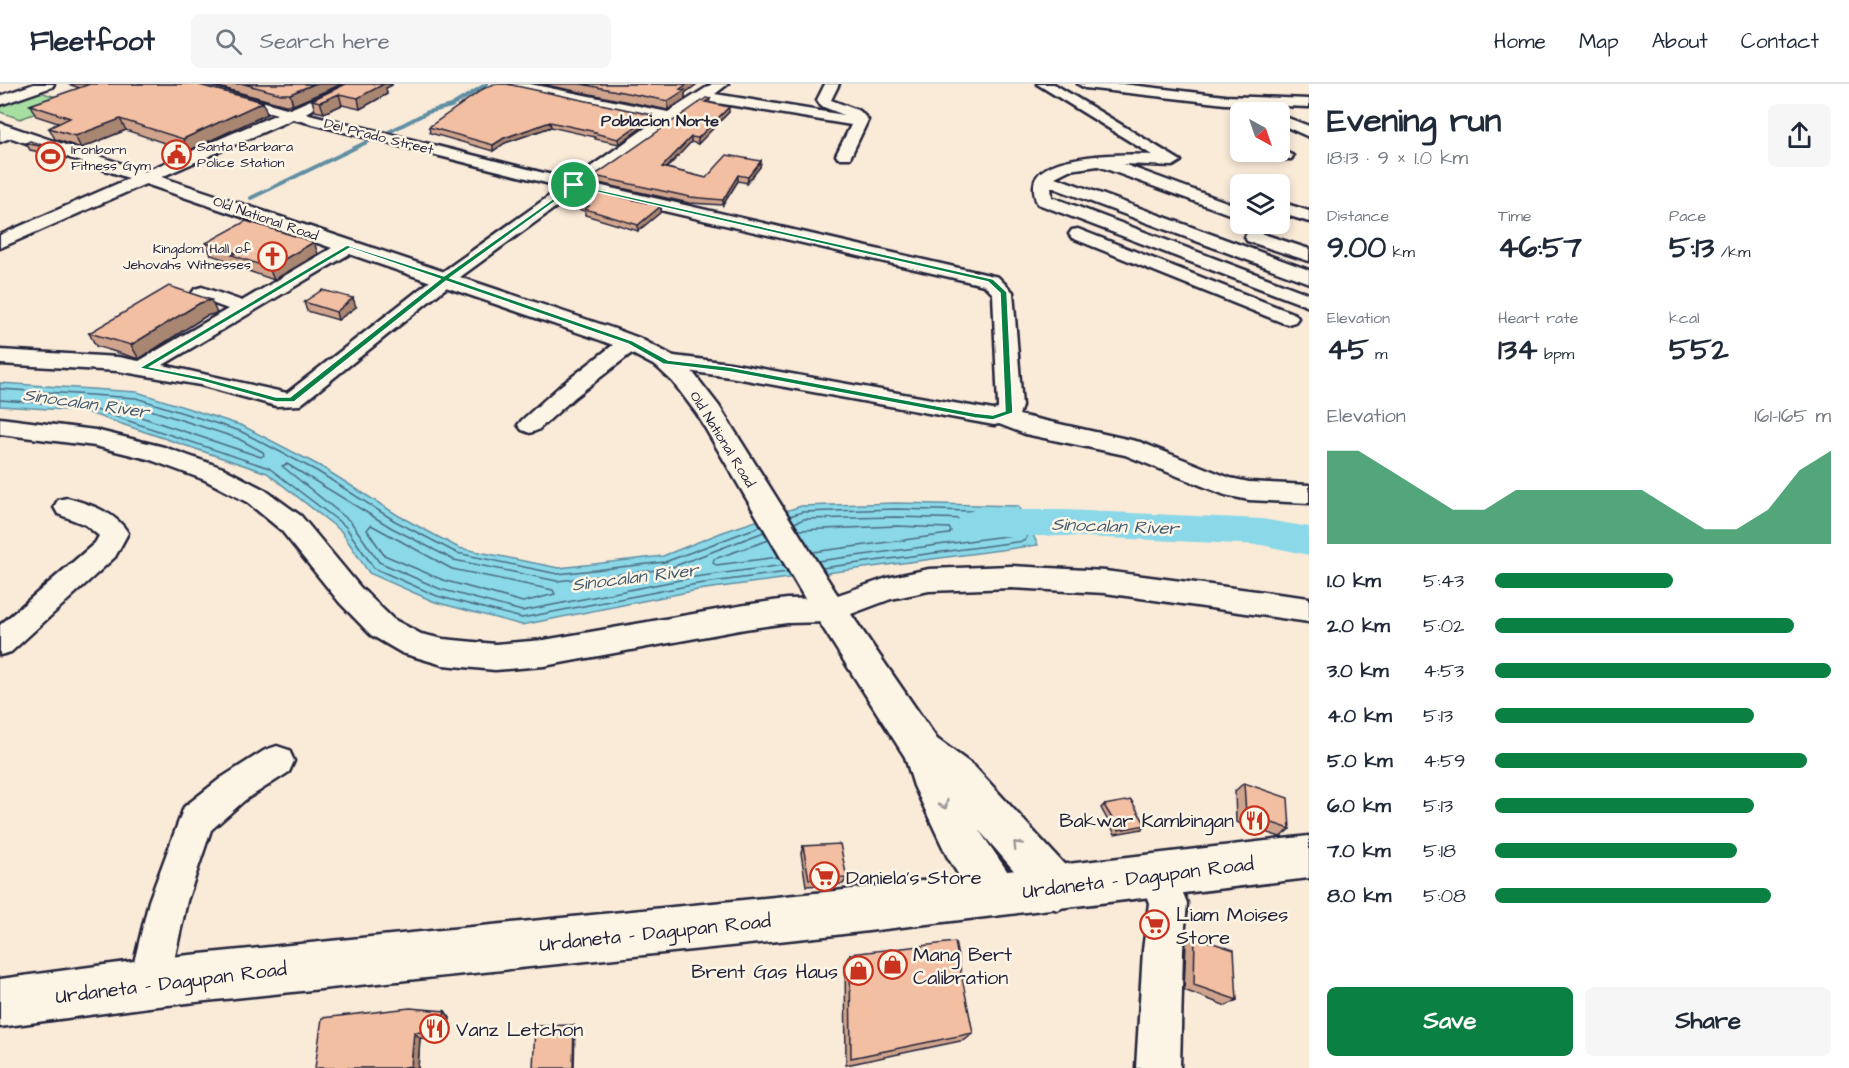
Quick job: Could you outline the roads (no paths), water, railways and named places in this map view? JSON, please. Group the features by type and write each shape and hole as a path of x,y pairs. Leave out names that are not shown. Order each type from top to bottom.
{"main road":[{"name":"Old National Road","path":"4,132 145,176 630,343 666,362 682,376 709,412 827,605 923,751 934,786 962,842 996,894"},
{"name":"Old National Road","path":"923,751 960,778 1057,888"},
{"name":"Urdaneta - Dagupan Road","path":"0,1003 149,983 835,913 1309,857"}],"street":[{"path":"0,100 47,84"},
{"name":"Del Prado Street","path":"184,84 292,114 574,185 991,281 1003,292 1010,406 1009,413 1002,417"},
{"path":"0,242 145,176 360,84"},
{"path":"510,84 670,117"},
{"path":"557,92 571,84"},
{"path":"0,357 75,360 143,368 202,379 276,399 292,400 445,279 670,117 722,84"},
{"path":"832,84 824,100 826,103 855,114 861,120 844,155"},
{"path":"1044,84 1185,174"},
{"path":"1085,84 1241,101 1309,103"},
{"path":"703,96 860,122"},
{"path":"1044,179 1062,167 1099,162 1137,158 1168,164"},
{"path":"1099,162 1142,179 1230,206"},
{"path":"1168,164 1060,227 1288,318"},
{"path":"1062,167 1176,209"},
{"path":"1044,179 1309,277"},
{"path":"1044,179 1044,200 1309,301"},
{"path":"1149,262 1192,235 1209,221 1230,211"},
{"path":"1290,211 1309,218"},
{"path":"1290,230 1309,237"},
{"path":"1248,234 1309,255"},
{"path":"143,368 349,246"},
{"path":"202,293 244,308"},
{"path":"530,424 630,343"},
{"path":"666,362 730,370 975,415 1002,417 1025,426 1131,448 1225,486 1249,491 1309,494"},
{"path":"0,426 95,438 155,453 214,474 256,496 291,523 350,595 382,627 413,644 443,652 495,657 544,653 745,617 827,605 928,580 1011,577 1105,582 1309,610"},
{"path":"0,643 105,550 114,533 95,518 67,507"},
{"path":"149,983 168,901 197,819 233,789 277,761"},
{"path":"1157,874 1168,903 1163,950 1158,1068"}],"water":[{"path":"0,383 137,392 243,426 320,466 399,516 459,548 559,568 663,556 723,532 801,506 896,503 1018,506 1038,545 698,590 522,625 435,602 369,573 341,531 267,473 83,411 0,406"}],"waterway":[{"path":"387,133 428,112 451,106 487,84"},
{"path":"251,198 369,141"},
{"name":"Sinocalan River","path":"974,523 1065,523 1262,532 1309,541"}],"place":[{"name":"Santa Barbara Police Station","path":"176,154"},
{"name":"Ironborn Fitness Gym","path":"50,157"},
{"name":"Kingdom Hall of Jehovahs Witnesses","path":"272,256"},
{"name":"Bakwar Kambingan","path":"1255,820"},
{"name":"Daniela's Store","path":"825,877"},
{"name":"Liam Moises Store","path":"1155,925"},
{"name":"Mang Bert Calibration","path":"892,965"},
{"name":"Brent Gas Haus","path":"859,971"},
{"name":"Vanz Letchon","path":"435,1029"}],"district":[{"name":"Poblacion Norte","path":"660,120"}]}
